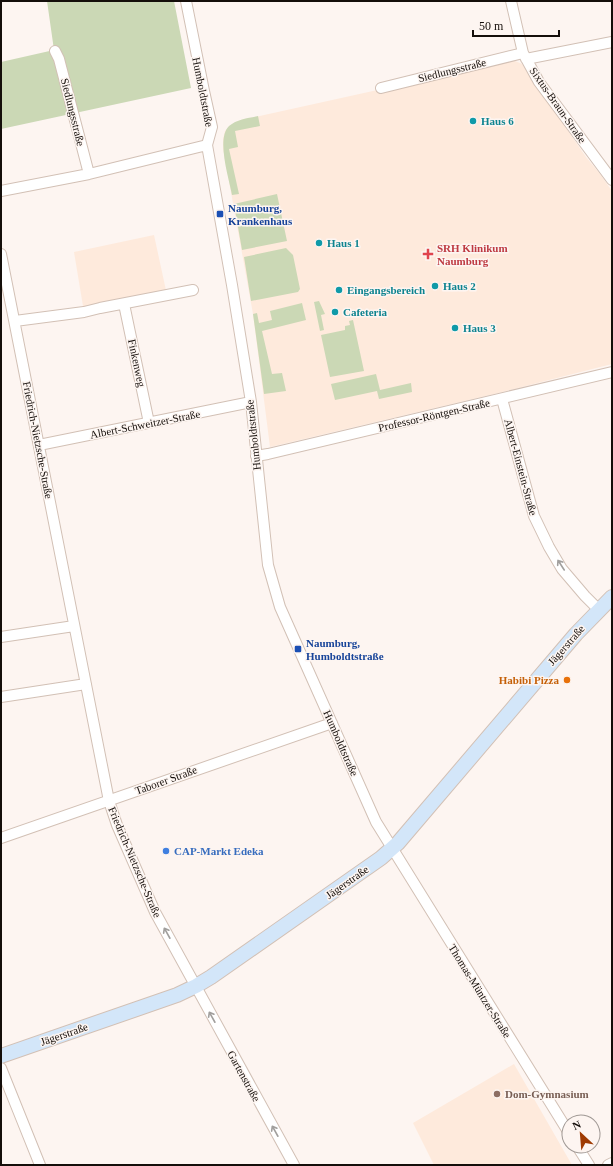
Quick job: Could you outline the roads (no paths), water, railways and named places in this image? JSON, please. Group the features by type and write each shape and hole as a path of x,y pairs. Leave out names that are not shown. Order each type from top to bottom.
{"main road":[{"name":"Jägerstraße","path":"1,1056 177,995 196,986 372,864 392,848 576,634 612,597"}],"street":[{"name":"Humboldtstraße","path":"186,1 212,127 207,145 251,402 266,550 275,594 285,622 376,822 392,848"},
{"name":"Sixtus-Braun-Straße","path":"511,1 524,56 539,82 612,180"},
{"name":"Siedlungsstraße","path":"380,88 524,56 612,42"},
{"name":"Siedlungsstraße","path":"55,51 59,59 89,174"},
{"path":"1,191 89,174 207,145"},
{"name":"Friedrich-Nietzsche-Straße","path":"1,254 109,801 117,825 151,902 196,986"},
{"path":"14,321 84,312 192,290"},
{"name":"Finkenweg","path":"124,304 149,423"},
{"name":"Professor-Röntgen-Straße","path":"256,456 612,372"},
{"name":"Albert-Einstein-Straße","path":"502,399 534,516 549,547 562,569 599,610"},
{"name":"Albert-Schweitzer-Straße","path":"39,445 251,402"},
{"path":"1,637 74,626"},
{"path":"1,697 86,684"},
{"name":"Taborer Straße","path":"1,838 109,801 186,772 332,723"},
{"name":"Thomas-Müntzer-Straße","path":"392,848 561,1120"},
{"name":"Gartenstraße","path":"196,986 294,1165"},
{"path":"1,1068 40,1165"},
{"path":"582,1154 589,1165"},
{"path":"608,1165 612,1163"}],"place":[{"name":"Haus 6","path":"473,121"},
{"name":"Naumburg, Krankenhaus","path":"220,214"},
{"name":"Haus 1","path":"319,243"},
{"name":"SRH Klinikum Naumburg","path":"428,254"},
{"name":"Haus 2","path":"435,286"},
{"name":"Eingangsbereich","path":"339,290"},
{"name":"Cafeteria","path":"335,312"},
{"name":"Haus 3","path":"455,328"},
{"name":"Naumburg, Humboldtstraße","path":"298,649"},
{"name":"Habibi Pizza","path":"567,680"},
{"name":"CAP-Markt Edeka","path":"166,851"},
{"name":"Dom-Gymnasium","path":"497,1094"}]}
